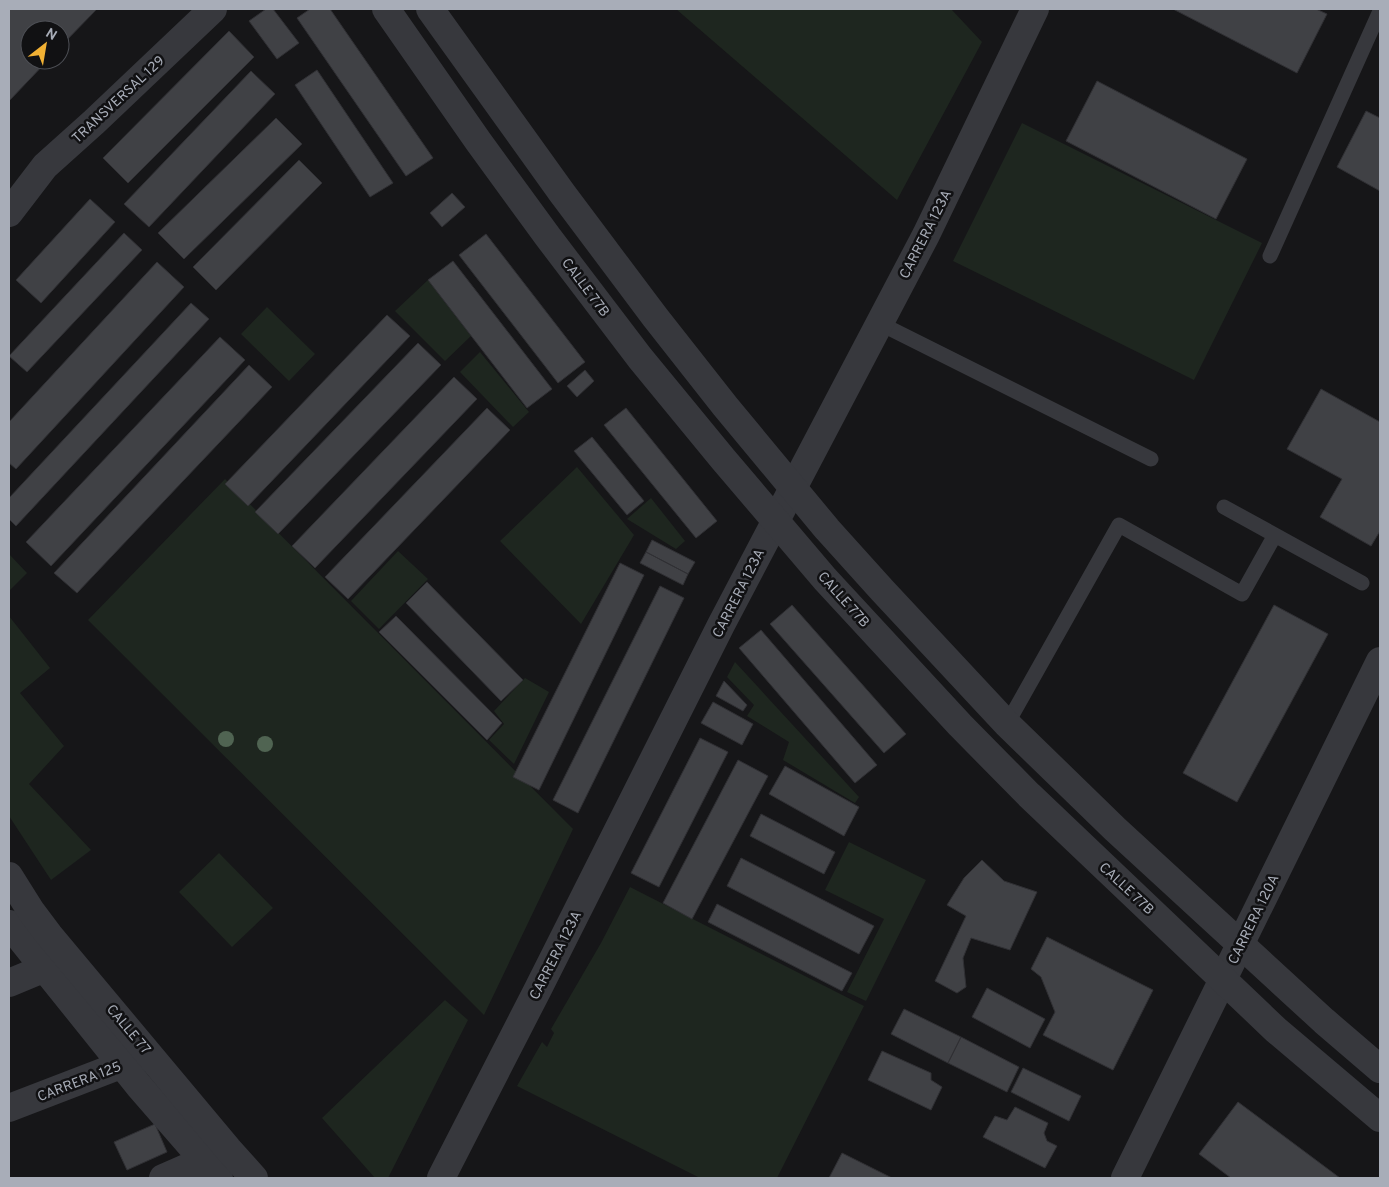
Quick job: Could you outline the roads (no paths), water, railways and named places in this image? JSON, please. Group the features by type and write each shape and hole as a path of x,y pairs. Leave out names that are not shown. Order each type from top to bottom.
{"street":[{"name":"TRANSVERSAL 129","path":"9,213 45,166 213,9"},
{"name":"CALLE 77B","path":"386,9 478,141 640,358 825,579 960,725 1029,795 1276,1030 1380,1118"},
{"path":"430,9 562,193 649,309 725,406 827,529 1007,724 1115,829 1324,1021 1380,1069"},
{"name":"CARRERA 123A","path":"441,1178 547,972 721,625 926,236 1035,9"},
{"name":"CARRERA 120A","path":"1125,1178 1380,660"},
{"name":"CALLE 77","path":"9,876 49,935 254,1178"},
{"path":"9,924 122,1066 212,1169"},
{"path":"9,983 45,968"},
{"name":"CARRERA 125","path":"9,1108 149,1054"},
{"path":"163,1178 212,1169 228,1149"}],"lane":[{"path":"1270,256 1380,11"},
{"path":"880,322 1151,459"},
{"path":"1224,507 1362,583"},
{"path":"1007,724 1119,525 1242,594 1275,535"}]}
